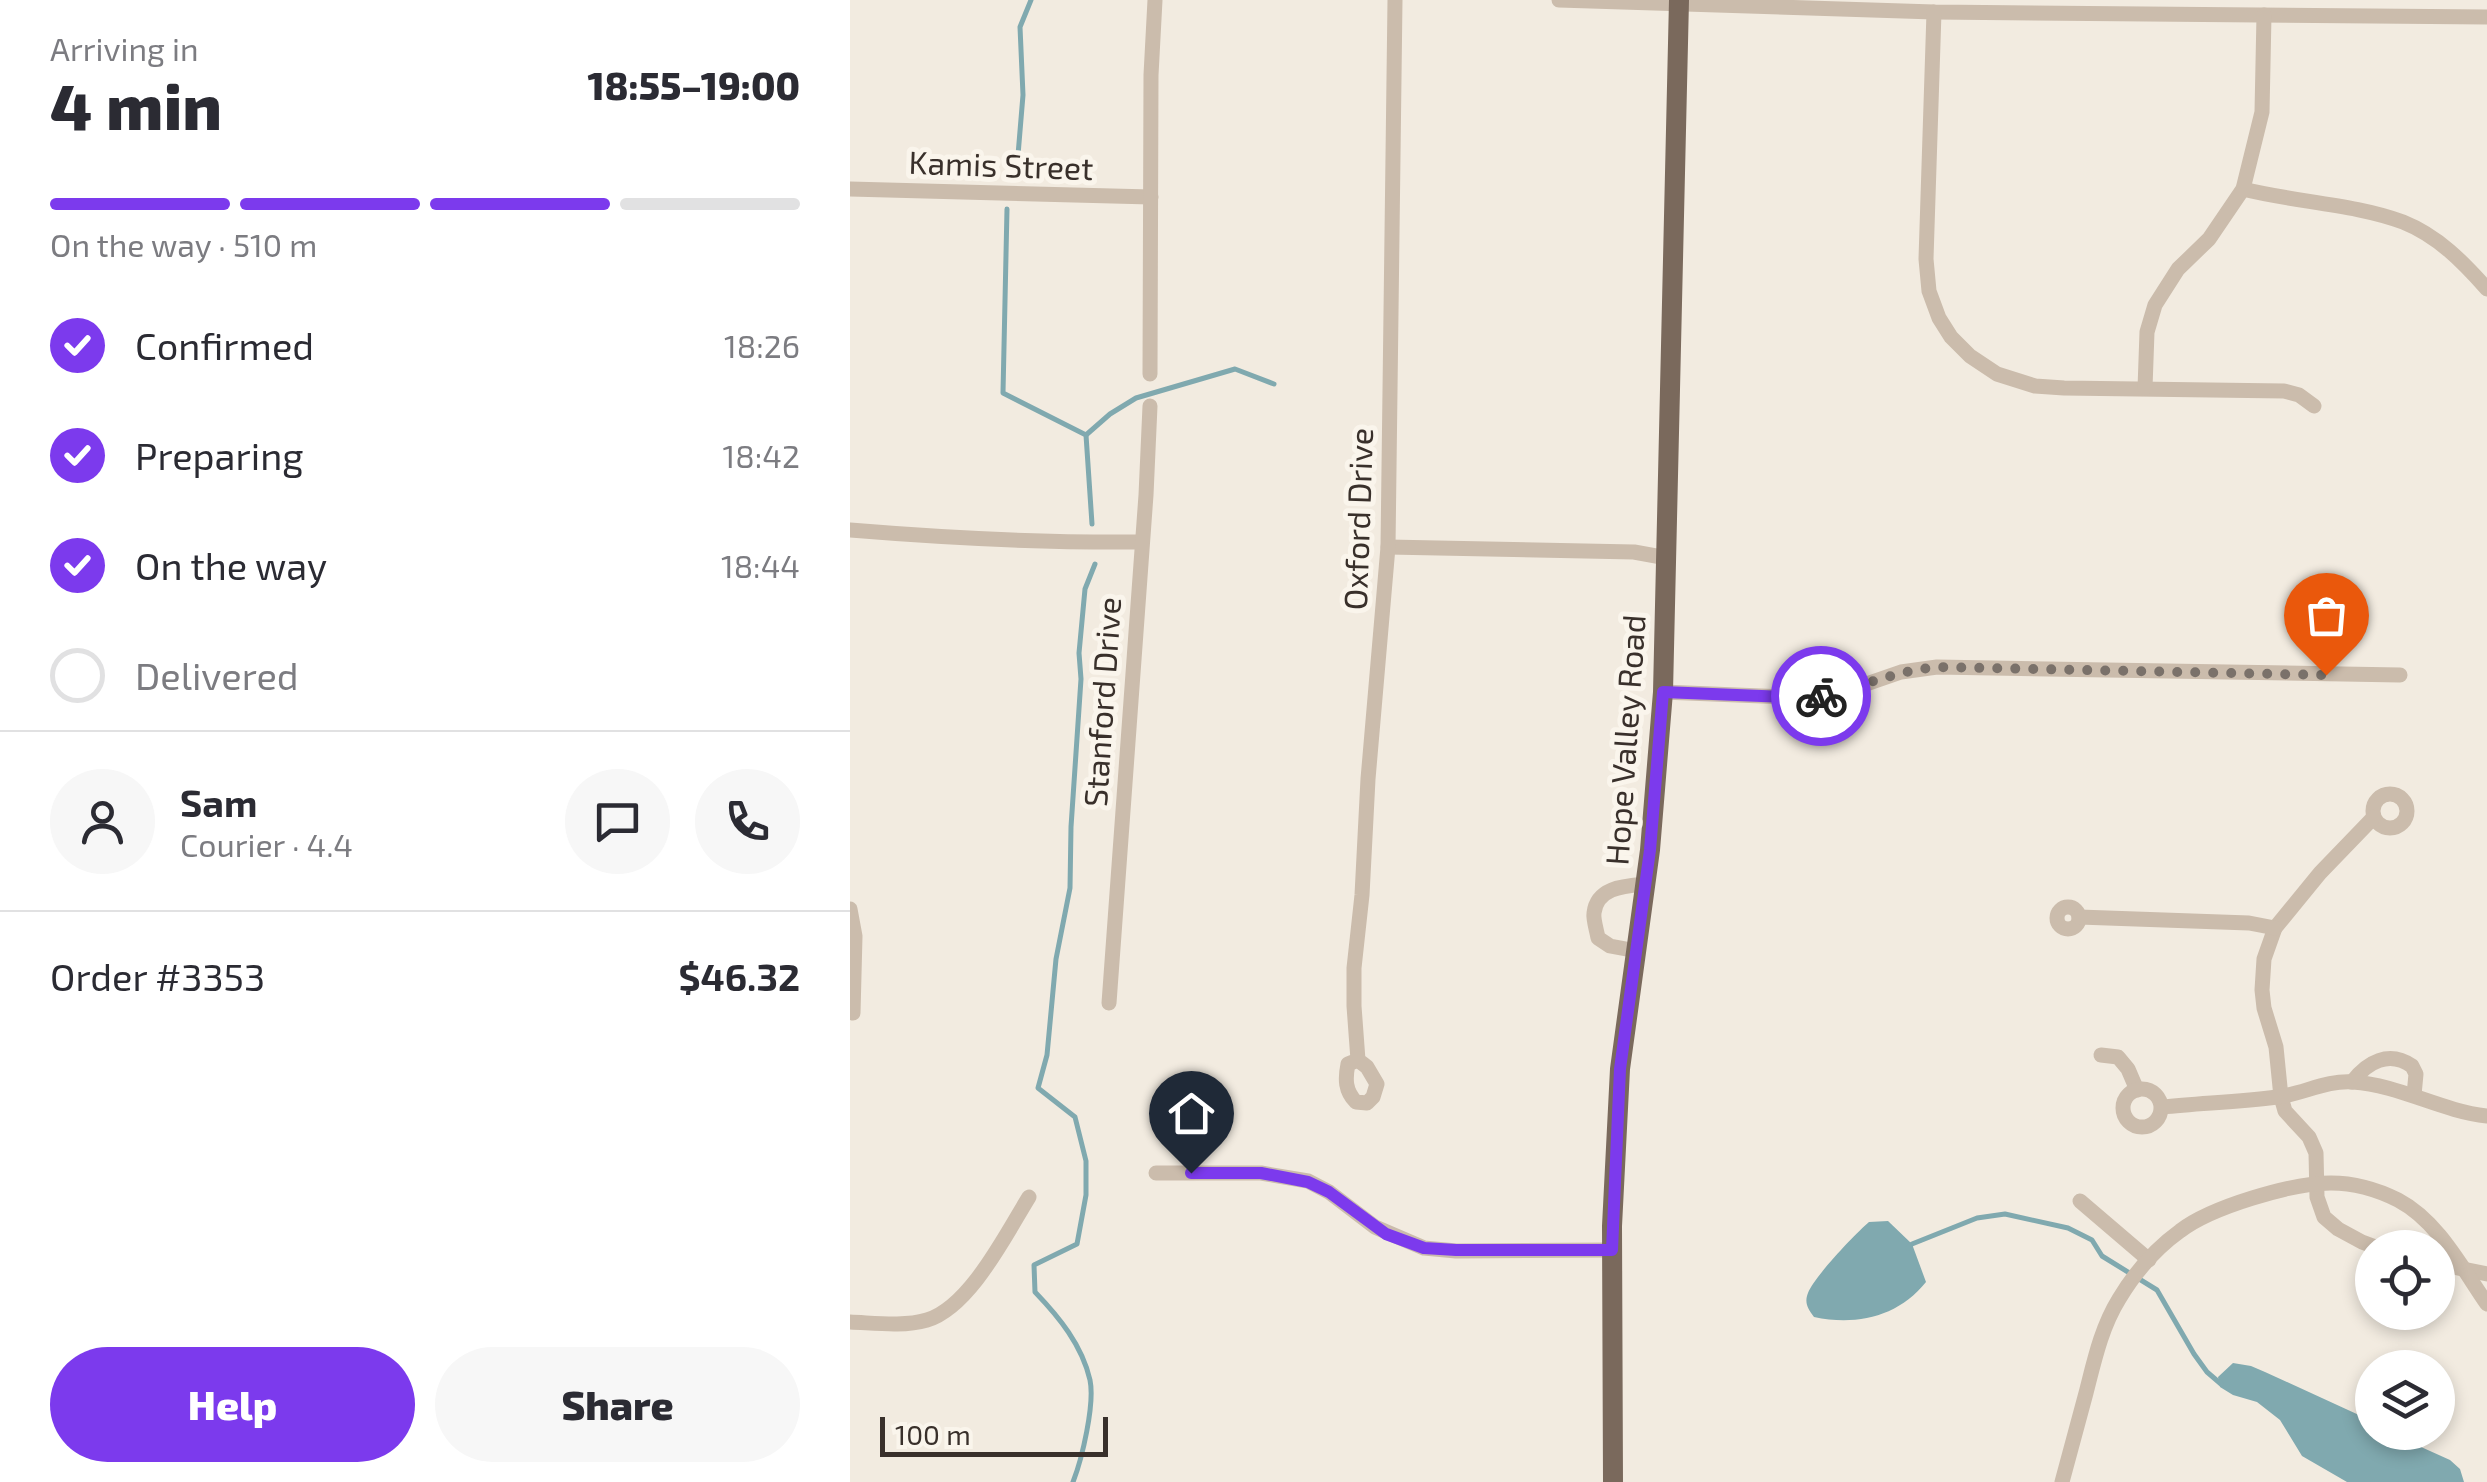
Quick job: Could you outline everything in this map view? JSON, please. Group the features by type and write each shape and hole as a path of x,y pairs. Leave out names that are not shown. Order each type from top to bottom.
{"main road":[{"name":"Hope Valley Road","path":"1613,1482 1612,1250 1620,1069 1646,884 1663,692 1679,3"}],"street":[{"path":"1150,374 1155,0"},
{"name":"Oxford Drive","path":"1358,1060 1354,968 1388,547 1394,0"},
{"path":"1560,0 1934,12 2487,16"},
{"path":"1934,12 1926,259 1929,291 1951,337 1997,374 2034,386 2284,391 2314,406"},
{"path":"2145,388 2147,332 2155,305 2178,269 2208,239 2243,189 2262,112 2264,16"},
{"name":"Kamis Street","path":"850,189 1151,197"},
{"path":"2243,189 2404,222 2463,261 2487,289"},
{"name":"Stanford Drive","path":"1108,1003 1150,406"},
{"path":"850,530 942,537 1142,542"},
{"path":"1388,547 1634,552 1667,558"},
{"path":"1663,692 1808,698 1902,672 1937,667 2400,675"},
{"path":"2355,1238 2324,1217 2317,1197 2316,1153 2308,1136 2285,1111 2281,1097 2276,1047 2262,990 2264,959 2274,928 2374,817"},
{"path":"1636,951 1610,946 1598,938 1594,912 1603,894 1620,886 1646,884"},
{"path":"850,909 855,936 853,1013"},
{"path":"2080,918 2248,923 2274,928"},
{"path":"2101,1055 2118,1057 2138,1090"},
{"path":"2352,1082 2378,1060 2395,1058 2412,1066 2416,1074 2414,1095"},
{"path":"2162,1106 2281,1097 2328,1084 2352,1082 2487,1116"},
{"path":"2138,1090 2156,1094 2162,1106 2159,1118 2144,1128 2132,1125 2124,1116 2124,1103 2131,1092 2138,1090"},
{"path":"1156,1174 1261,1173 1308,1182 1329,1192 1386,1234 1424,1248 1612,1250"},
{"path":"2062,1482 2095,1358 2118,1300 2149,1260 2180,1231 2215,1212 2317,1184 2353,1185 2397,1200 2426,1222 2487,1304"},
{"path":"850,1322 918,1322 950,1310 983,1269 1030,1197"},
{"path":"2080,1201 2149,1260"},
{"path":"2455,1268 2487,1274"}],"water":[{"path":"1888,1221 1912,1244 1926,1282 1903,1304 1875,1316 1845,1320 1814,1317 1806,1300 1818,1277 1869,1222"},
{"path":"2233,1363 2251,1366 2355,1413 2355,1450 2428,1450 2450,1460 2460,1469 2464,1482 2347,1482 2302,1456 2280,1420 2257,1402 2220,1387 2218,1377"}],"waterway":[{"path":"1017,167 1023,95 1020,27 1031,0"},
{"path":"1007,209 1003,393 1086,435 1092,524"},
{"path":"1086,435 1136,398 1235,369 1274,384"},
{"path":"1073,1482 1089,1417 1090,1380 1068,1332 1035,1292 1034,1265 1077,1244 1086,1195 1086,1161 1075,1117 1038,1088 1047,1055 1056,959 1070,888 1079,653 1085,589 1095,564"},
{"path":"1908,1248 1977,1218 2005,1214 2068,1228 2092,1240 2102,1256 2157,1290 2194,1354 2221,1384"}],"way so far":[{"path":"1821,696 1890,675 1937,667 2326,675"}],"route":[{"path":"1191,1173 1261,1173 1308,1182 1329,1192 1386,1234 1434,1250 1612,1250 1620,1069 1650,850 1663,692 1821,696"}]}
